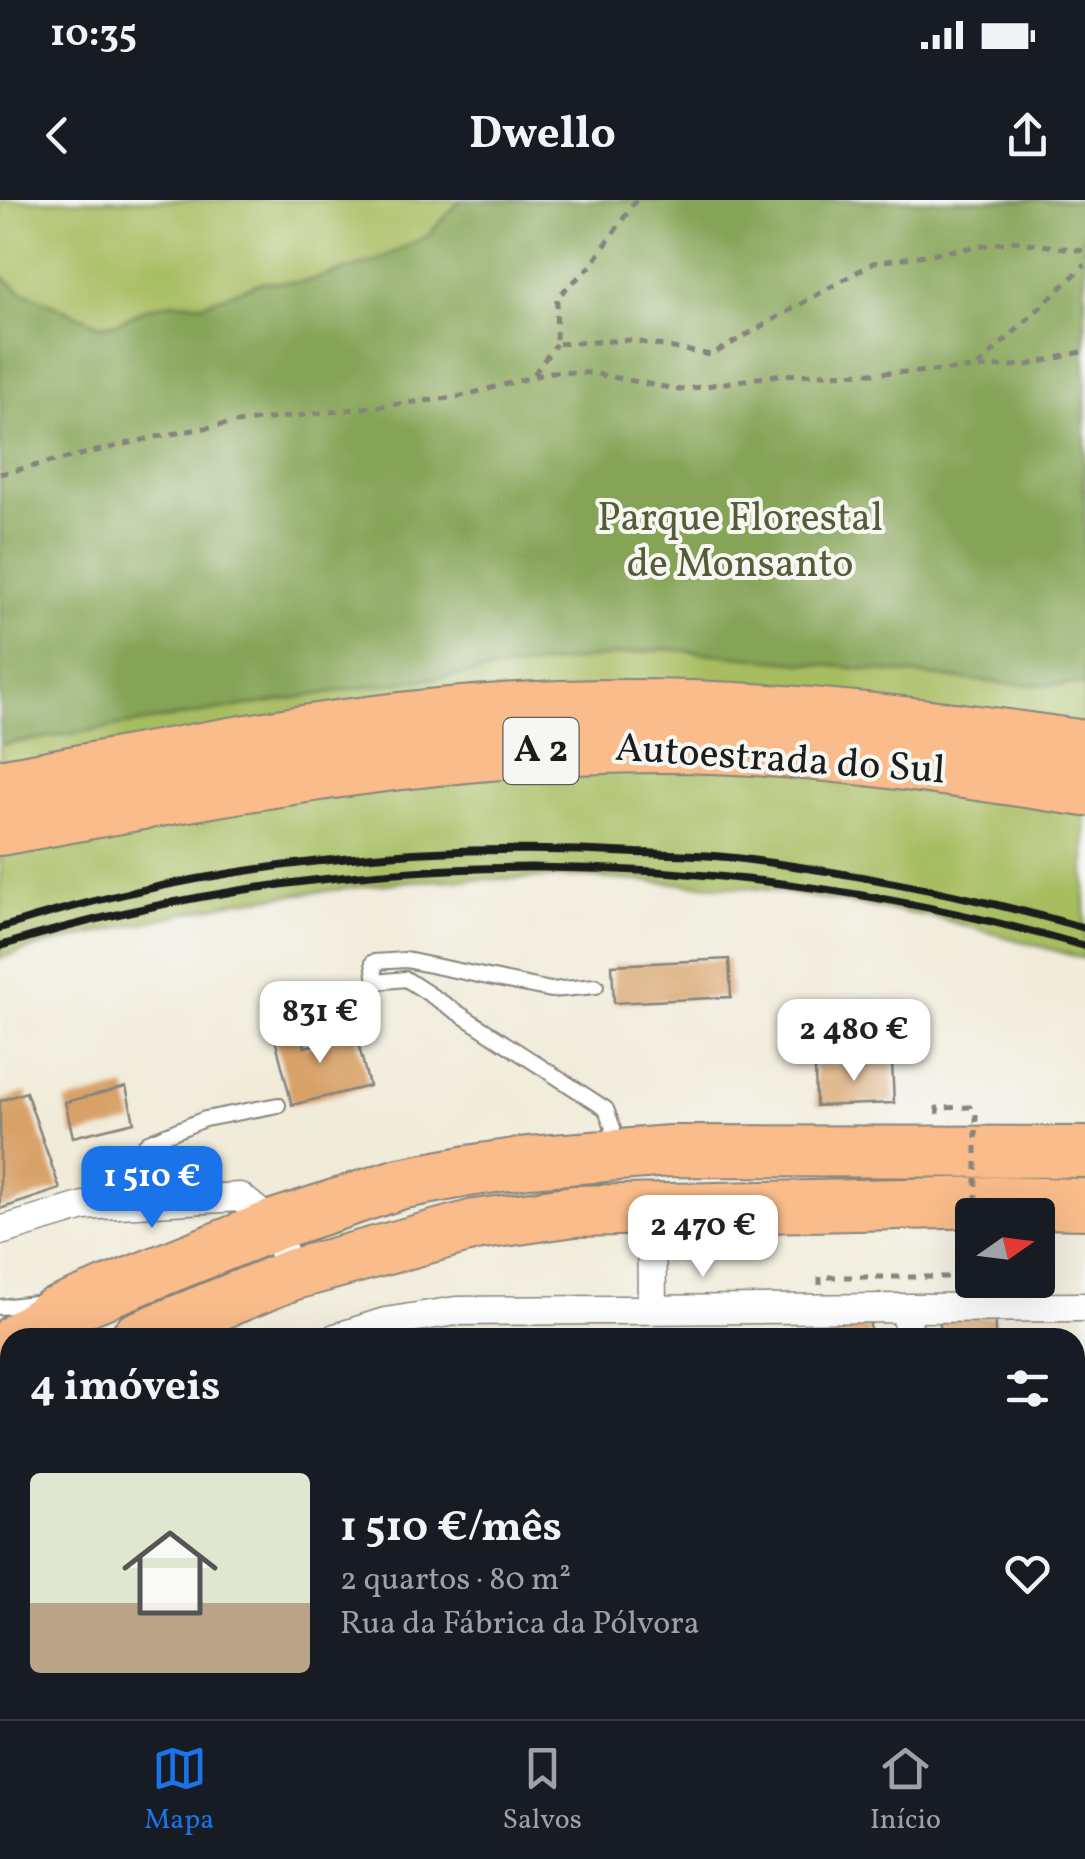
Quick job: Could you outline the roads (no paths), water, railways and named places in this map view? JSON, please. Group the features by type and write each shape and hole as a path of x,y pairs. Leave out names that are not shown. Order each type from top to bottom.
{"highway":[{"name":"Autoestrada do Sul","path":"0,786 313,730 485,710 605,704 786,709 1085,746"},
{"name":"Autoestrada do Sul","path":"0,830 369,768 482,755 599,748 729,750 874,762 1085,791"},
{"path":"32,1328 54,1314 274,1225 399,1184 528,1162 670,1151 1085,1152"},
{"path":"161,1328 291,1275 476,1225 574,1211 996,1202 1085,1204"}],"street":[{"path":"0,1231 84,1206 240,1197 274,1225 291,1275"},
{"path":"651,1208 652,1308"},
{"path":"366,1328 456,1311 1085,1306"},
{"path":"907,1308 908,1328"}],"lane":[{"path":"592,1157 608,1146 612,1138 612,1118 606,1110 406,979 376,982 373,962 406,960 551,990 596,986"},
{"path":"84,1206 148,1142 205,1119 278,1105"},
{"path":"0,1306 12,1308 124,1285"}],"railway":[{"path":"0,928 155,887 235,873 396,854 557,850 704,855 786,865 958,896 1085,928"},
{"path":"0,946 133,911 268,886 405,872 542,868 679,873 816,888 951,913 1085,946"}],"park label":[{"name":"Parque Florestal de Monsanto","path":"740,543"}]}
